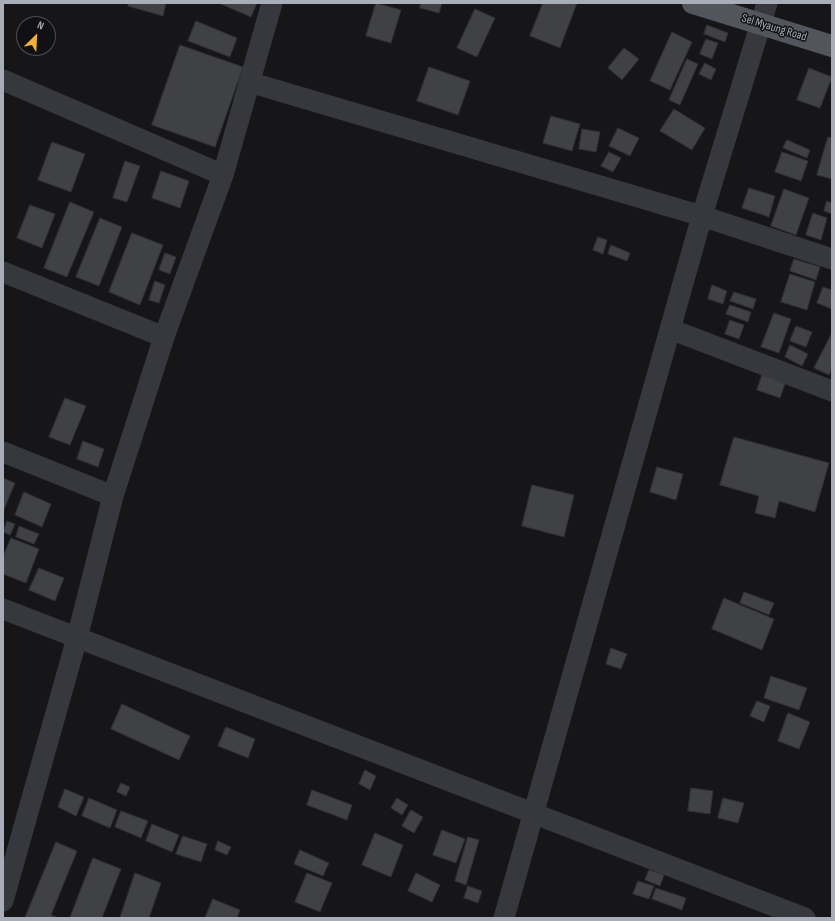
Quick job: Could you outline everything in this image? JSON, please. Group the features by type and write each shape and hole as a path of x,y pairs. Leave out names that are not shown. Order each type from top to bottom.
{"main road":[{"name":"Sel Myaung Road","path":"693,3 764,13 832,46"}],"street":[{"path":"3,901 77,638 113,496 164,338 223,175 272,3"},
{"path":"504,918 702,216 764,13"},
{"path":"3,80 223,175"},
{"path":"249,82 702,216 832,259"},
{"path":"3,272 164,338"},
{"path":"670,329 832,391"},
{"path":"3,452 113,496"},
{"path":"3,609 535,812 805,918"}],"building":[{"path":"129,3 166,3 163,16 128,6"},
{"path":"257,3 251,17 221,4"},
{"path":"376,3 401,10 391,43 366,36"},
{"path":"421,3 442,3 439,13 420,8"},
{"path":"543,3 577,3 560,48 530,36"},
{"path":"475,9 495,18 477,57 457,48"},
{"path":"196,21 237,38 230,57 188,41"},
{"path":"707,25 728,33 725,42 704,34"},
{"path":"672,32 692,42 670,90 650,81"},
{"path":"706,39 718,43 712,59 700,54"},
{"path":"180,45 243,67 215,147 152,125"},
{"path":"624,48 639,59 622,80 608,68"},
{"path":"687,59 698,64 680,105 669,100"},
{"path":"705,63 716,69 711,80 699,74"},
{"path":"429,67 470,81 458,115 417,101"},
{"path":"809,68 832,77 820,108 797,100"},
{"path":"674,109 705,128 692,150 660,131"},
{"path":"551,116 580,124 572,151 543,143"},
{"path":"618,128 639,138 630,156 609,146"},
{"path":"582,129 600,132 596,152 579,149"},
{"path":"828,137 832,138 832,179 817,175"},
{"path":"787,140 810,150 807,158 783,148"},
{"path":"52,142 85,154 71,192 38,180"},
{"path":"609,152 621,158 613,172 601,166"},
{"path":"782,152 808,161 801,181 775,172"},
{"path":"125,161 140,166 127,202 113,198"},
{"path":"161,171 189,181 180,208 152,198"},
{"path":"749,188 775,196 769,217 742,208"},
{"path":"784,189 809,198 796,235 771,226"},
{"path":"827,201 832,203 832,214 824,211"},
{"path":"70,202 94,212 67,277 44,268"},
{"path":"30,205 55,214 42,248 17,238"},
{"path":"813,213 827,218 821,240 806,235"},
{"path":"100,218 122,227 99,286 76,277"},
{"path":"132,233 163,245 140,305 109,292"},
{"path":"598,237 607,240 603,254 593,250"},
{"path":"611,245 630,253 627,261 608,254"},
{"path":"165,253 176,257 170,274 159,270"},
{"path":"794,259 820,267 816,280 790,271"},
{"path":"790,274 815,282 807,310 781,302"},
{"path":"155,281 165,285 159,303 149,300"},
{"path":"712,285 727,291 723,304 708,299"},
{"path":"823,287 832,290 832,309 817,303"},
{"path":"734,292 756,299 753,309 730,301"},
{"path":"730,305 751,312 748,322 726,314"},
{"path":"774,313 791,319 779,353 761,347"},
{"path":"730,320 744,325 739,339 725,334"},
{"path":"796,326 812,332 806,347 790,341"},
{"path":"831,335 832,368 829,375 814,368"},
{"path":"790,345 808,354 802,366 785,357"},
{"path":"763,372 786,381 780,398 757,390"},
{"path":"65,398 86,406 70,445 49,437"},
{"path":"734,437 829,463 815,512 779,501 775,518 755,513 759,496 720,485"},
{"path":"83,441 104,449 98,467 77,459"},
{"path":"657,467 683,474 676,500 650,492"},
{"path":"3,478 15,483 3,512"},
{"path":"532,485 574,495 564,537 522,526"},
{"path":"24,492 51,504 42,527 15,515"},
{"path":"7,521 15,524 10,535 3,532"},
{"path":"19,526 39,534 34,544 16,537"},
{"path":"11,538 39,549 26,583 3,574 3,557"},
{"path":"39,568 64,578 55,601 29,590"},
{"path":"744,592 774,603 769,615 740,603"},
{"path":"724,598 774,619 762,650 712,629"},
{"path":"611,648 627,654 621,669 606,664"},
{"path":"771,676 807,688 799,710 764,698"},
{"path":"757,701 770,706 764,722 750,716"},
{"path":"122,704 190,736 179,760 111,729"},
{"path":"788,713 810,722 799,749 778,741"},
{"path":"226,727 255,739 248,758 218,746"},
{"path":"365,770 376,776 370,790 359,784"},
{"path":"121,783 130,787 126,796 117,792"},
{"path":"691,788 713,791 710,814 688,811"},
{"path":"65,789 84,797 76,816 58,807"},
{"path":"312,790 352,805 347,820 307,805"},
{"path":"89,798 117,810 110,828 82,816"},
{"path":"397,798 408,805 402,815 391,808"},
{"path":"723,798 744,803 738,823 718,818"},
{"path":"411,810 423,817 414,833 402,826"},
{"path":"121,811 148,821 141,838 115,827"},
{"path":"152,824 179,835 172,852 146,841"},
{"path":"442,830 465,839 456,863 433,855"},
{"path":"375,833 403,845 391,877 362,865"},
{"path":"183,836 207,844 201,862 176,854"},
{"path":"468,837 479,840 466,885 455,881"},
{"path":"218,841 231,847 227,855 215,850"},
{"path":"56,842 77,851 51,915 59,918 25,918"},
{"path":"300,850 329,863 323,876 294,864"},
{"path":"93,858 121,869 102,918 70,918"},
{"path":"649,870 664,875 660,886 645,880"},
{"path":"135,873 161,883 149,918 120,918"},
{"path":"307,873 332,883 320,912 295,902"},
{"path":"416,873 440,885 432,902 408,891"},
{"path":"638,881 654,886 649,899 633,894"},
{"path":"468,886 482,891 478,903 464,898"},
{"path":"656,888 686,898 682,910 652,899"},
{"path":"213,899 240,910 237,918 205,918"}]}
